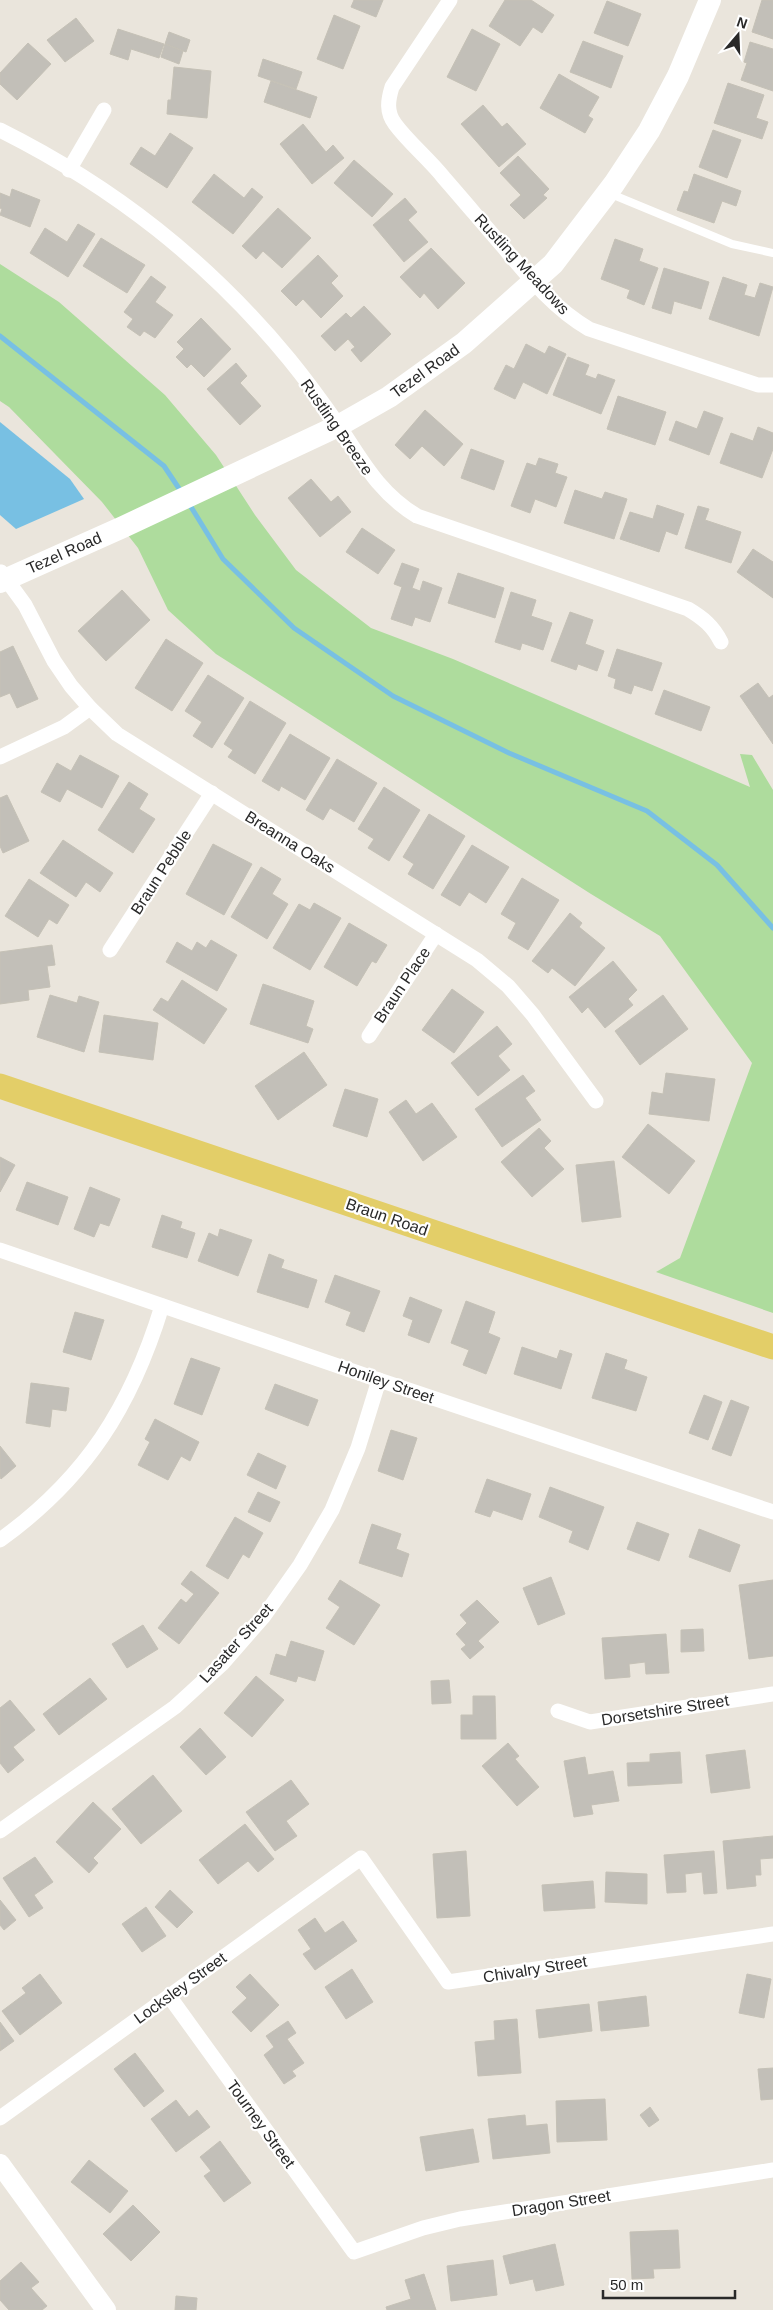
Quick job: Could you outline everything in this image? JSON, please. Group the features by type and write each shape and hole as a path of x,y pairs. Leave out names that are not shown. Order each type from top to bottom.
{"main road":[{"name":"Tezel Road","path":"2,577 123,527 338,426 389,397 464,343 553,264 608,193 649,131 678,76 710,0"},
{"name":"Braun Road","path":"0,1086 773,1347"}],"street":[{"name":"Rustling Meadows","path":"450,0 392,88 388,100 389,112 394,124 428,158 533,282 564,312 589,328 758,385 773,385"},
{"path":"69,170 104,110"},
{"name":"Rustling Breeze","path":"0,130 45,153 109,194 147,220 208,272 258,323 306,381 380,487 397,504 417,516 688,609 706,621 716,632 721,642"},
{"name":"Breanna Oaks","path":"2,577 25,605 54,661 90,708 117,734 477,960 508,986 533,1015 596,1101"},
{"path":"0,757 64,727 90,708"},
{"name":"Braun Pebble","path":"110,950 212,793"},
{"name":"Braun Place","path":"369,1036 436,934"},
{"name":"Honiley Street","path":"0,1250 773,1512"},
{"path":"0,1540 32,1515 62,1487 90,1456 133,1385 150,1347 162,1306"},
{"name":"Lasater Street","path":"0,1831 175,1707 222,1664 264,1616 300,1565 332,1510 358,1448 379,1380"},
{"name":"Dorsetshire Street","path":"558,1711 590,1722 773,1694"},
{"name":"Chivalry Street","path":"361,1858 448,1982 773,1934"},
{"name":"Locksley Street","path":"0,2118 361,1858"},
{"name":"Tourney Street","path":"169,1996 354,2252"},
{"path":"0,2164 106,2310"},
{"name":"Dragon Street","path":"354,2252 423,2228 460,2219 773,2170"}],"lane":[{"path":"608,193 732,244 773,252"}],"green space":[{"path":"0,264 59,302 165,395 216,455 255,515 296,570 371,628 453,659 750,787 740,754 752,755 773,790 773,1313 656,1272 680,1258 752,1063 660,936 591,894 216,654 168,610 138,548 102,502 9,407 0,401"}],"water":[{"path":"0,422 70,479 84,499 16,529 0,515"}],"building":[{"path":"354,0 383,0 376,17 351,7"},
{"path":"505,0 531,0 554,15 542,33 533,27 520,46 489,26"},
{"path":"762,0 773,0 773,39 752,32"},
{"path":"607,1 641,14 628,46 594,33"},
{"path":"334,15 360,26 343,69 317,59"},
{"path":"76,18 94,41 65,62 47,40"},
{"path":"118,29 164,44 159,58 131,49 128,60 110,54"},
{"path":"472,29 500,44 476,91 447,77"},
{"path":"169,32 190,40 186,52 165,44"},
{"path":"583,41 623,56 611,88 570,72"},
{"path":"750,42 773,49 773,91 741,80 747,63 744,62"},
{"path":"28,43 51,64 17,100 0,84 0,73"},
{"path":"165,44 183,51 179,64 161,57"},
{"path":"263,59 302,72 296,89 258,76"},
{"path":"174,67 211,71 207,118 167,114 168,100 171,100"},
{"path":"559,74 599,97 588,116 593,119 585,133 540,108"},
{"path":"271,81 317,97 310,118 264,102"},
{"path":"728,83 764,95 756,118 768,122 762,139 714,123"},
{"path":"483,105 502,127 507,123 526,144 499,167 461,124"},
{"path":"303,124 326,152 333,145 344,158 312,184 280,144"},
{"path":"713,130 741,140 727,178 699,167"},
{"path":"170,133 193,148 167,188 130,164 141,147 155,156"},
{"path":"518,156 549,189 543,195 547,198 524,219 510,205 521,195 500,173"},
{"path":"354,160 393,194 372,217 334,183"},
{"path":"214,174 244,198 252,188 263,197 233,234 192,202"},
{"path":"694,174 741,191 736,206 722,201 714,223 677,210 684,191 688,192"},
{"path":"12,189 40,200 30,227 0,215 2,209 0,208 0,193 10,197"},
{"path":"405,198 417,212 408,220 428,242 404,262 373,225"},
{"path":"278,208 311,238 282,268 263,251 256,259 242,246"},
{"path":"78,224 95,234 68,277 30,253 45,228 67,242"},
{"path":"101,238 145,265 127,293 83,266"},
{"path":"615,239 643,249 639,261 658,268 644,305 627,298 630,290 601,279"},
{"path":"431,248 465,283 438,309 424,293 420,298 400,277"},
{"path":"318,255 338,276 331,283 343,296 321,318 303,299 296,306 281,291"},
{"path":"664,268 709,282 701,309 674,301 671,314 652,308"},
{"path":"151,276 166,287 155,302 173,315 155,338 144,331 140,336 127,327 133,319 124,312"},
{"path":"723,277 747,285 744,295 755,298 760,283 773,287 759,336 709,319"},
{"path":"364,306 391,334 361,362 351,350 355,347 348,339 335,351 321,336 346,313 351,318"},
{"path":"201,318 231,349 204,377 191,364 187,368 176,357 184,349 177,342"},
{"path":"526,344 545,354 549,346 566,354 547,394 523,382 515,399 494,389 506,365 514,369"},
{"path":"568,357 589,365 585,375 596,379 598,374 615,380 601,414 553,395"},
{"path":"236,363 247,376 240,383 261,406 240,425 207,389"},
{"path":"618,396 666,412 655,445 607,429"},
{"path":"425,410 463,444 444,466 422,446 410,459 395,445"},
{"path":"704,411 723,418 709,455 669,440 676,421 697,429"},
{"path":"758,427 773,433 773,449 762,478 720,463 731,433 753,441"},
{"path":"471,449 504,461 494,490 461,478"},
{"path":"539,458 558,464 555,473 567,477 556,507 535,499 530,513 511,506 527,463 536,466"},
{"path":"311,479 331,502 338,496 351,512 320,537 288,498"},
{"path":"575,490 602,499 605,492 627,499 614,539 564,523"},
{"path":"657,505 684,514 677,535 666,531 659,552 620,539 630,512 653,519"},
{"path":"698,506 709,509 705,520 741,532 731,563 685,548"},
{"path":"362,528 395,550 378,574 346,552"},
{"path":"753,549 773,562 773,598 737,572"},
{"path":"402,563 419,569 412,588 420,591 423,581 442,588 430,622 415,617 412,626 391,619 402,587 394,584"},
{"path":"458,573 504,588 495,618 448,603"},
{"path":"122,590 150,620 106,661 78,631"},
{"path":"511,592 536,600 531,616 552,623 543,650 522,643 520,650 495,642"},
{"path":"570,612 593,620 585,644 604,651 597,671 578,664 576,670 551,661"},
{"path":"166,639 203,663 172,711 135,688"},
{"path":"13,646 38,699 17,708 10,693 0,697 0,652"},
{"path":"617,649 662,663 652,691 634,685 631,694 614,688 616,679 608,676"},
{"path":"208,675 244,698 212,748 193,736 202,722 185,711"},
{"path":"758,683 769,698 773,695 773,744 740,696"},
{"path":"664,690 710,707 701,731 655,714"},
{"path":"250,701 286,723 255,774 228,757 233,750 224,744"},
{"path":"290,734 330,758 305,800 281,786 279,791 262,781"},
{"path":"80,755 119,776 102,808 67,789 60,802 41,792 57,763 71,771"},
{"path":"337,759 377,783 354,822 330,808 323,820 306,810"},
{"path":"129,782 148,794 139,809 155,819 133,853 98,830"},
{"path":"384,787 420,810 389,861 368,848 374,839 358,829"},
{"path":"7,795 29,841 3,853 0,846 0,798"},
{"path":"429,814 465,836 433,889 408,874 414,864 403,857"},
{"path":"63,840 113,873 100,892 86,882 76,897 40,873"},
{"path":"213,844 252,864 224,915 186,894"},
{"path":"472,845 509,867 486,903 469,892 460,906 441,895"},
{"path":"261,867 281,879 272,894 288,904 267,939 231,917"},
{"path":"522,878 559,900 528,950 508,938 516,923 501,914"},
{"path":"29,879 69,905 57,924 49,919 38,937 5,916"},
{"path":"314,903 341,918 310,970 273,948 299,904 310,910"},
{"path":"570,913 582,923 579,927 605,948 575,986 552,968 548,973 532,961"},
{"path":"349,923 387,945 376,963 372,961 357,986 324,967"},
{"path":"211,940 237,955 217,991 166,962 177,942 192,951 197,942 206,948"},
{"path":"52,945 55,965 47,966 50,987 28,990 29,1000 0,1004 0,952"},
{"path":"613,961 637,990 628,999 633,1005 605,1028 588,1007 582,1013 569,997"},
{"path":"182,980 227,1009 204,1044 153,1010 161,998 168,1002"},
{"path":"263,984 314,1001 306,1026 313,1029 308,1043 250,1024"},
{"path":"452,989 484,1012 454,1053 422,1030"},
{"path":"50,995 77,1003 79,996 99,1002 84,1052 37,1037"},
{"path":"663,995 688,1029 640,1065 615,1031"},
{"path":"104,1015 158,1023 153,1060 99,1052"},
{"path":"497,1026 512,1044 498,1056 510,1070 478,1096 451,1063"},
{"path":"304,1052 327,1085 278,1120 255,1086"},
{"path":"666,1073 715,1079 709,1121 649,1114 652,1092 663,1094"},
{"path":"523,1075 535,1091 525,1098 541,1120 502,1147 475,1109"},
{"path":"345,1089 378,1099 367,1137 333,1126"},
{"path":"406,1100 416,1114 432,1103 457,1137 423,1161 389,1112"},
{"path":"648,1124 695,1161 669,1194 622,1157"},
{"path":"539,1128 551,1141 544,1148 564,1169 532,1197 501,1162"},
{"path":"0,1157 15,1165 0,1192"},
{"path":"614,1161 621,1217 582,1222 576,1165"},
{"path":"27,1182 68,1197 58,1225 16,1210"},
{"path":"90,1187 120,1199 109,1226 100,1223 94,1237 74,1229"},
{"path":"162,1215 182,1222 180,1228 195,1233 187,1258 152,1247"},
{"path":"220,1229 252,1240 238,1276 198,1261 209,1233 218,1237"},
{"path":"269,1254 284,1260 281,1268 317,1280 308,1308 257,1292"},
{"path":"335,1275 380,1291 364,1332 346,1325 351,1312 325,1302"},
{"path":"410,1297 442,1310 429,1343 408,1335 413,1320 403,1316"},
{"path":"466,1301 495,1312 488,1333 500,1338 486,1374 463,1365 469,1350 451,1343"},
{"path":"75,1312 104,1320 91,1360 63,1352"},
{"path":"522,1347 557,1359 560,1350 572,1354 561,1389 514,1374"},
{"path":"606,1353 627,1360 624,1369 647,1377 636,1411 592,1398"},
{"path":"191,1358 220,1368 202,1415 174,1404"},
{"path":"31,1383 69,1388 66,1411 52,1409 50,1427 26,1423"},
{"path":"275,1384 318,1400 308,1426 265,1409"},
{"path":"704,1395 722,1402 708,1440 689,1433"},
{"path":"731,1400 749,1407 731,1456 712,1449"},
{"path":"155,1419 199,1442 190,1461 181,1456 168,1480 138,1465 150,1442 145,1439"},
{"path":"391,1430 417,1438 403,1480 378,1471"},
{"path":"0,1446 16,1466 1,1479 0,1477"},
{"path":"258,1453 286,1466 276,1489 247,1475"},
{"path":"487,1479 531,1494 522,1520 493,1510 490,1517 475,1512"},
{"path":"550,1487 604,1507 588,1550 569,1542 573,1531 539,1517"},
{"path":"258,1492 280,1502 270,1522 248,1512"},
{"path":"235,1517 263,1533 249,1558 243,1554 228,1579 206,1566"},
{"path":"637,1522 669,1534 659,1561 627,1549"},
{"path":"372,1524 401,1534 396,1549 409,1554 402,1577 359,1563"},
{"path":"699,1529 740,1545 730,1572 689,1557"},
{"path":"191,1571 219,1593 179,1644 158,1628 181,1599 186,1603 194,1594 181,1584"},
{"path":"551,1577 565,1614 538,1625 523,1588"},
{"path":"340,1580 380,1605 354,1645 326,1628 340,1607 328,1599"},
{"path":"773,1580 773,1656 749,1659 739,1585"},
{"path":"477,1600 499,1622 478,1641 484,1647 470,1659 461,1649 466,1645 456,1634 467,1623 460,1615"},
{"path":"143,1625 158,1649 127,1668 112,1644"},
{"path":"703,1629 704,1651 681,1652 681,1630"},
{"path":"666,1634 669,1673 646,1674 645,1662 629,1664 630,1677 605,1679 602,1638"},
{"path":"291,1641 324,1651 315,1681 298,1676 296,1682 270,1674 276,1654 286,1657"},
{"path":"256,1676 284,1700 252,1737 224,1713"},
{"path":"90,1678 107,1699 59,1735 43,1714"},
{"path":"449,1680 451,1703 432,1704 431,1681"},
{"path":"473,1696 495,1696 496,1739 461,1739 461,1715 473,1715"},
{"path":"10,1700 35,1730 13,1747 24,1760 8,1773 0,1763 0,1708"},
{"path":"200,1728 226,1757 206,1775 180,1747"},
{"path":"508,1743 519,1756 515,1759 539,1787 517,1806 482,1766"},
{"path":"745,1750 750,1788 711,1793 706,1755"},
{"path":"680,1752 682,1783 628,1786 627,1763 650,1762 650,1754"},
{"path":"585,1757 588,1775 613,1771 619,1801 591,1805 593,1814 574,1817 564,1761"},
{"path":"153,1775 182,1811 141,1844 112,1809"},
{"path":"291,1780 309,1804 286,1821 297,1836 275,1851 246,1812"},
{"path":"93,1802 121,1829 93,1858 98,1863 89,1873 56,1842"},
{"path":"245,1824 274,1859 258,1872 248,1861 218,1884 199,1860"},
{"path":"773,1836 773,1858 760,1859 761,1875 755,1875 756,1886 727,1889 723,1841"},
{"path":"466,1851 470,1916 437,1918 433,1854"},
{"path":"714,1851 717,1893 704,1894 702,1872 685,1874 686,1892 667,1893 664,1855"},
{"path":"35,1857 53,1882 34,1895 43,1908 29,1917 3,1878"},
{"path":"606,1872 647,1874 647,1904 605,1902"},
{"path":"593,1881 595,1908 544,1911 542,1885"},
{"path":"170,1890 193,1912 177,1928 155,1907"},
{"path":"0,1900 16,1920 4,1930 0,1925"},
{"path":"146,1907 166,1936 142,1952 122,1924"},
{"path":"315,1918 325,1933 343,1921 357,1941 315,1970 303,1954 311,1949 298,1930"},
{"path":"352,1969 373,2002 346,2019 325,1987"},
{"path":"40,1974 62,2003 20,2035 2,2011 26,1993 22,1988"},
{"path":"250,1974 279,2005 251,2032 232,2012 247,1998 236,1987"},
{"path":"747,1974 771,1979 764,2018 739,2013"},
{"path":"646,1996 649,2026 601,2031 598,2002"},
{"path":"589,2004 592,2031 539,2038 536,2010"},
{"path":"517,2019 521,2073 478,2076 475,2042 495,2040 494,2021"},
{"path":"288,2021 296,2033 287,2039 304,2063 292,2071 296,2076 284,2084 264,2055 274,2047 266,2036"},
{"path":"0,2022 14,2041 0,2051"},
{"path":"135,2053 164,2091 144,2107 114,2069"},
{"path":"773,2068 773,2099 761,2100 758,2069"},
{"path":"605,2099 607,2140 557,2142 556,2101"},
{"path":"176,2100 189,2117 197,2110 210,2127 176,2152 151,2119"},
{"path":"650,2107 659,2120 649,2127 640,2115"},
{"path":"525,2115 526,2126 547,2124 550,2153 493,2159 488,2119"},
{"path":"473,2129 479,2162 426,2171 420,2137"},
{"path":"220,2141 251,2183 224,2202 204,2176 211,2171 200,2157"},
{"path":"89,2160 128,2191 110,2213 71,2182"},
{"path":"133,2205 160,2232 131,2261 103,2234"},
{"path":"678,2230 680,2268 653,2269 654,2278 632,2279 630,2232"},
{"path":"555,2244 564,2285 536,2291 533,2279 510,2284 503,2256"},
{"path":"493,2260 497,2295 451,2301 447,2266"},
{"path":"21,2262 39,2282 31,2288 47,2306 42,2310 9,2310 0,2300 0,2281"},
{"path":"424,2274 436,2310 387,2310 386,2307 411,2299 405,2280"},
{"path":"176,2296 197,2298 196,2310 175,2310"}],"waterway":[{"path":"0,336 164,466 182,493"},
{"path":"188,502 223,559 294,628 393,696 509,753 647,811 717,865 773,928"}]}
